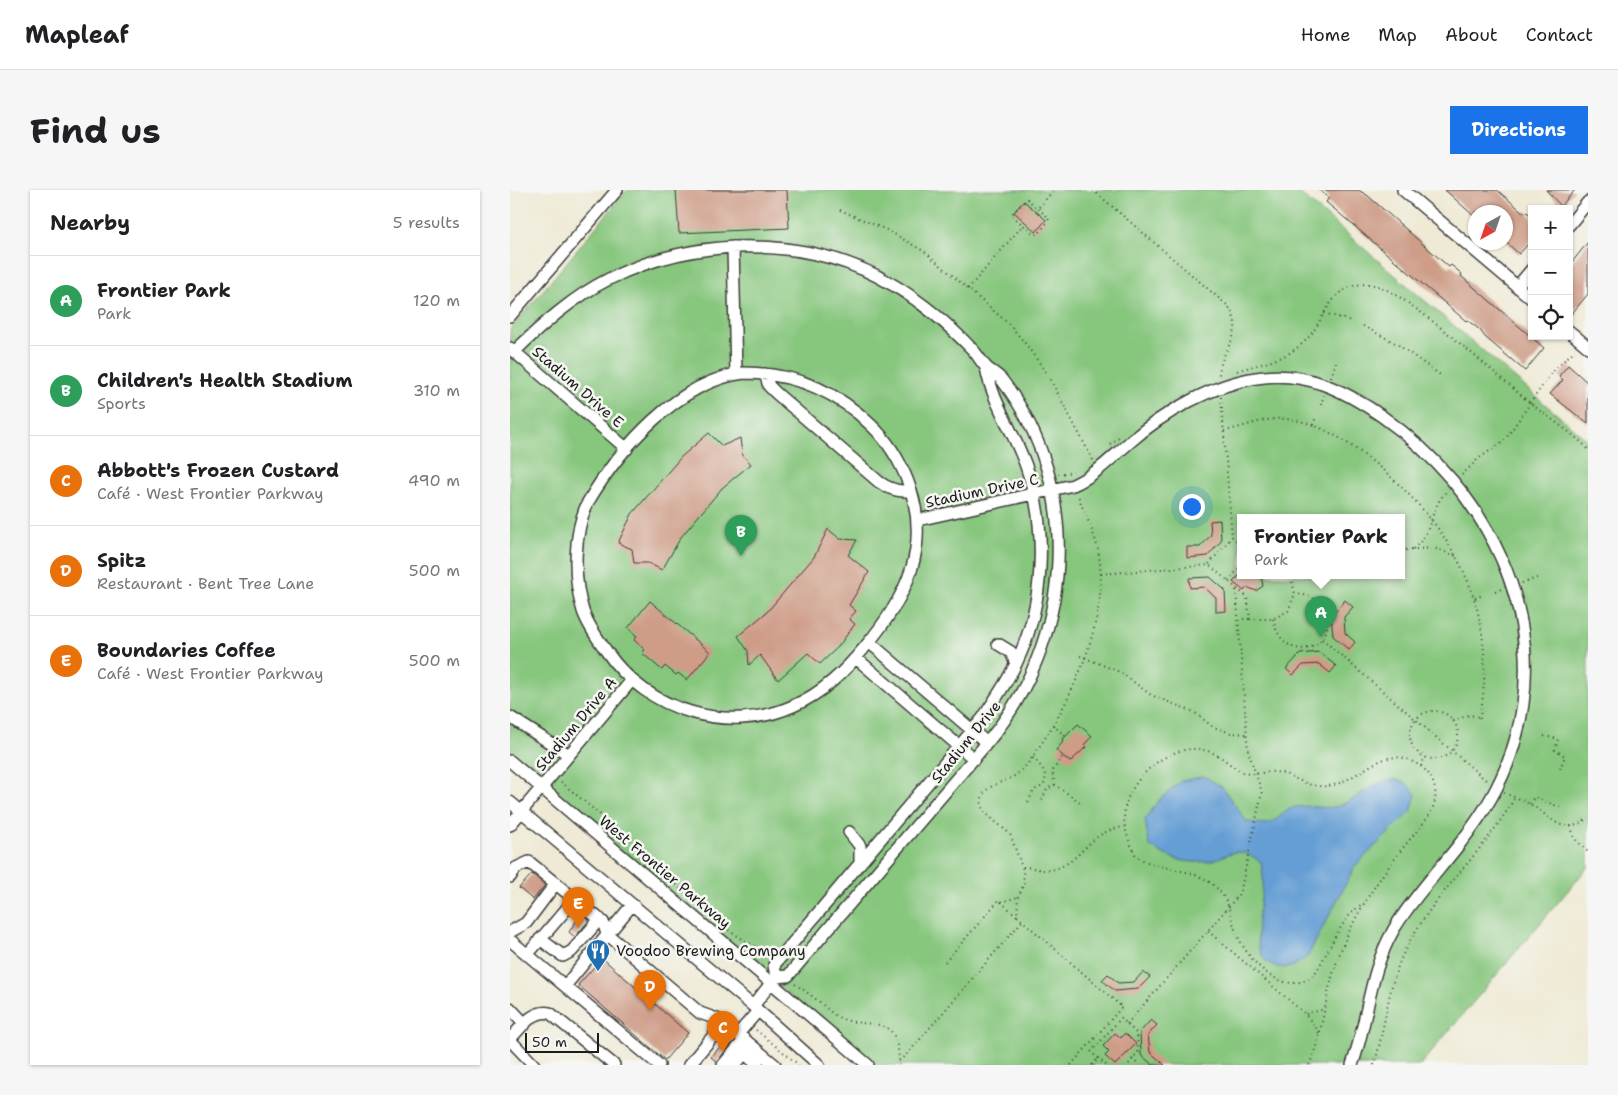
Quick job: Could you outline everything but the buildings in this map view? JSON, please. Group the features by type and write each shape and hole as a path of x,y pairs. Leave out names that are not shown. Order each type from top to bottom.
{"street":[{"path":"510,316 617,190"},
{"path":"1403,190 1528,296"},
{"path":"1573,219 1588,202"},
{"path":"733,248 736,374"},
{"name":"Stadium Drive","path":"512,350 565,307 610,279 656,260 677,254 733,248 807,252 866,271 894,285 927,308 975,352 986,367 1000,378 1028,424 1044,461 1057,518 1059,555 1056,595 1050,621 1042,649 1028,683 1011,712 974,759 755,1008 745,1043"},
{"path":"1517,287 1528,274"},
{"path":"1573,336 1582,348"},
{"name":"Stadium Drive E","path":"512,350 627,449"},
{"name":"Stadium Drive","path":"774,965 972,731 1001,691 1016,664 1028,634 1038,580 1040,535 1034,494 1020,452 989,385 986,367"},
{"path":"736,374 765,374 798,380 816,386 841,399 884,438 900,463 911,490 918,520 914,560 904,589 890,614 856,658 822,690 802,702 768,714 736,719 707,716 678,709 654,696 632,680 611,658 585,615 578,583 577,551 582,517 588,502 627,449 671,405 694,391 736,374"},
{"path":"765,374 770,386 776,393 879,482 891,489 904,492 911,490"},
{"name":"Stadium Drive C","path":"918,520 1073,485 1093,476 1145,430 1195,400 1249,379 1292,376 1334,388 1363,404 1400,430 1455,482 1477,512 1496,544 1515,592 1524,644 1524,695 1516,738 1503,774 1478,820 1411,903 1388,940 1373,979 1352,1065"},
{"path":"869,642 987,743"},
{"path":"998,644 1011,652 1016,664"},
{"path":"856,658 974,759"},
{"name":"Stadium Drive A","path":"510,824 632,680"},
{"path":"510,717 569,755"},
{"name":"West Frontier Parkway","path":"510,761 779,979 868,1065"},
{"path":"510,802 755,1008 819,1065"},
{"path":"849,832 860,846 860,863"},
{"path":"510,876 516,868 530,862 604,922 607,934 700,1013 724,1024 745,1043 776,1065"},
{"path":"510,932 526,923 556,883"},
{"path":"527,955 575,899"},
{"path":"565,986 632,905"},
{"path":"540,939 563,956 572,951 600,919"},
{"path":"510,940 659,1065"},
{"path":"774,965 779,979"},
{"path":"510,1008 525,1024"},
{"path":"534,1065 510,1039 533,1016 544,1012 557,1017 614,1065"},
{"path":"689,1065 724,1024"},
{"path":"723,1065 745,1043"},
{"path":"735,1065 745,1043"},
{"path":"745,1043 758,1065"}],"path":[{"path":"1038,208 1054,190"},
{"path":"1093,190 1228,306 1234,319 1235,334 1222,355 1219,376 1220,384"},
{"path":"1030,200 1049,218 1040,233 1034,234 1023,225 1010,215 1022,201 1030,200"},
{"path":"840,210 906,240 941,264 1008,323 1036,358 1056,389 1081,441 1093,460"},
{"path":"968,289 1023,225"},
{"path":"1236,371 1263,365 1289,354 1307,340 1338,294 1352,286 1361,284 1382,287 1408,303 1463,344 1531,404 1565,427 1588,448"},
{"path":"1324,313 1351,321"},
{"path":"1363,326 1396,344 1443,376"},
{"path":"1459,478 1478,459 1504,441 1552,372 1582,348"},
{"path":"1329,381 1336,362"},
{"path":"1219,376 1227,374"},
{"path":"1321,405 1326,392"},
{"path":"1209,565 1232,537 1221,397"},
{"path":"1313,425 1316,417"},
{"path":"1224,431 1276,418 1313,425 1339,438 1373,462 1398,483 1431,519 1458,558 1475,598 1482,630 1485,659 1485,685 1479,722"},
{"path":"1056,475 1073,472"},
{"path":"1412,549 1426,536 1436,502 1449,488"},
{"path":"1017,916 1018,898 1024,884 1022,867 1010,834 983,811 982,800 993,784 1017,774 1032,756 1068,700 1085,657 1096,615 1102,574 1095,538 1077,492"},
{"path":"1232,537 1237,541"},
{"path":"1405,550 1440,549 1458,558"},
{"path":"1102,574 1209,565 1247,597 1250,619"},
{"path":"1228,581 1237,571"},
{"path":"1519,583 1537,578"},
{"path":"1238,619 1273,618 1288,611 1295,594 1292,579"},
{"path":"1127,1024 1208,931 1241,889 1262,792 1248,751 1236,588"},
{"path":"1273,618 1277,635 1292,648 1304,649 1322,640 1328,626 1325,608 1311,596 1295,594"},
{"path":"1475,598 1482,595"},
{"path":"1322,640 1489,783"},
{"path":"1080,656 1120,672 1151,695 1194,712 1213,726 1231,733 1246,734"},
{"path":"1437,711 1453,721 1458,736 1452,751 1440,758 1425,758 1414,749 1411,741 1411,728 1416,720 1428,712 1437,711"},
{"path":"1453,721 1469,715 1480,717"},
{"path":"1053,725 1065,736"},
{"path":"1544,736 1558,739 1555,750 1564,756 1560,769"},
{"path":"1309,1065 1320,1035 1330,985 1342,948 1364,903 1382,874 1433,810 1436,798 1434,782 1422,766 1412,761 1390,757 1372,763 1348,781 1329,786 1308,785 1283,773 1256,774 1239,770 1213,753 1204,750 1192,750 1169,755 1145,773 1131,792 1124,827 1136,856 1159,865 1199,876 1224,894 1243,947 1277,980 1292,984 1304,981 1314,974 1340,928 1358,906 1364,903"},
{"path":"1028,802 1034,790 1043,786 1046,779 1043,770 1032,756"},
{"path":"1062,756 1052,772 1052,779 1055,785 1080,802"},
{"path":"1422,766 1425,758"},
{"path":"536,761 633,842 644,856 660,866 681,890 707,906 728,930 748,942 760,955 774,965"},
{"path":"1046,779 1052,779"},
{"path":"1042,800 1047,789 1055,785"},
{"path":"1502,792 1530,804 1556,823 1571,826 1588,818"},
{"path":"1374,1065 1393,982 1406,949 1433,906 1496,830 1515,797"},
{"path":"1530,804 1534,797 1560,807"},
{"path":"1571,826 1574,838 1588,852"},
{"path":"1022,867 1043,871 1055,868 1075,857 1101,832 1124,827"},
{"path":"945,962 999,900 1001,902 1018,898"},
{"path":"1001,902 1122,1007 1071,1065"},
{"path":"899,1060 909,1052 1022,920"},
{"path":"1208,931 1305,1014 1320,1035"},
{"path":"779,979 794,984 811,995 836,1016 882,1025 892,1034 897,1044 899,1065"},
{"path":"1305,1014 1325,1009"},
{"path":"1106,1065 1091,1052 1121,1018 1137,1034 1138,1052 1128,1065"},
{"path":"770,1021 755,1029 799,1065"},
{"path":"1092,1065 1098,1059"},
{"path":"1132,1059 1139,1065"},
{"path":"1161,1062 1164,1065"}],"green space":[{"path":"627,190 1296,190 1588,441 1588,867 1420,1065 872,1065 510,760 510,330"}],"water":[{"path":"1204,776 1222,787 1247,822 1264,824 1274,821 1288,810 1296,807 1336,807 1380,783 1390,780 1399,780 1408,785 1416,795 1411,811 1355,866 1308,956 1294,966 1283,968 1268,962 1261,954 1258,943 1258,916 1263,881 1261,862 1251,856 1236,852 1210,861 1179,860 1149,845 1145,819 1159,800 1181,781"}],"place":[{"name":"Children's Health Stadium","path":"741,556"},
{"name":"Frontier Park","path":"1321,637"},
{"name":"Boundaries Coffee","path":"578,928"},
{"name":"Voodoo Brewing Company","path":"598,972"},
{"name":"Spitz","path":"650,1011"},
{"name":"Abbott's Frozen Custard","path":"723,1052"}]}
